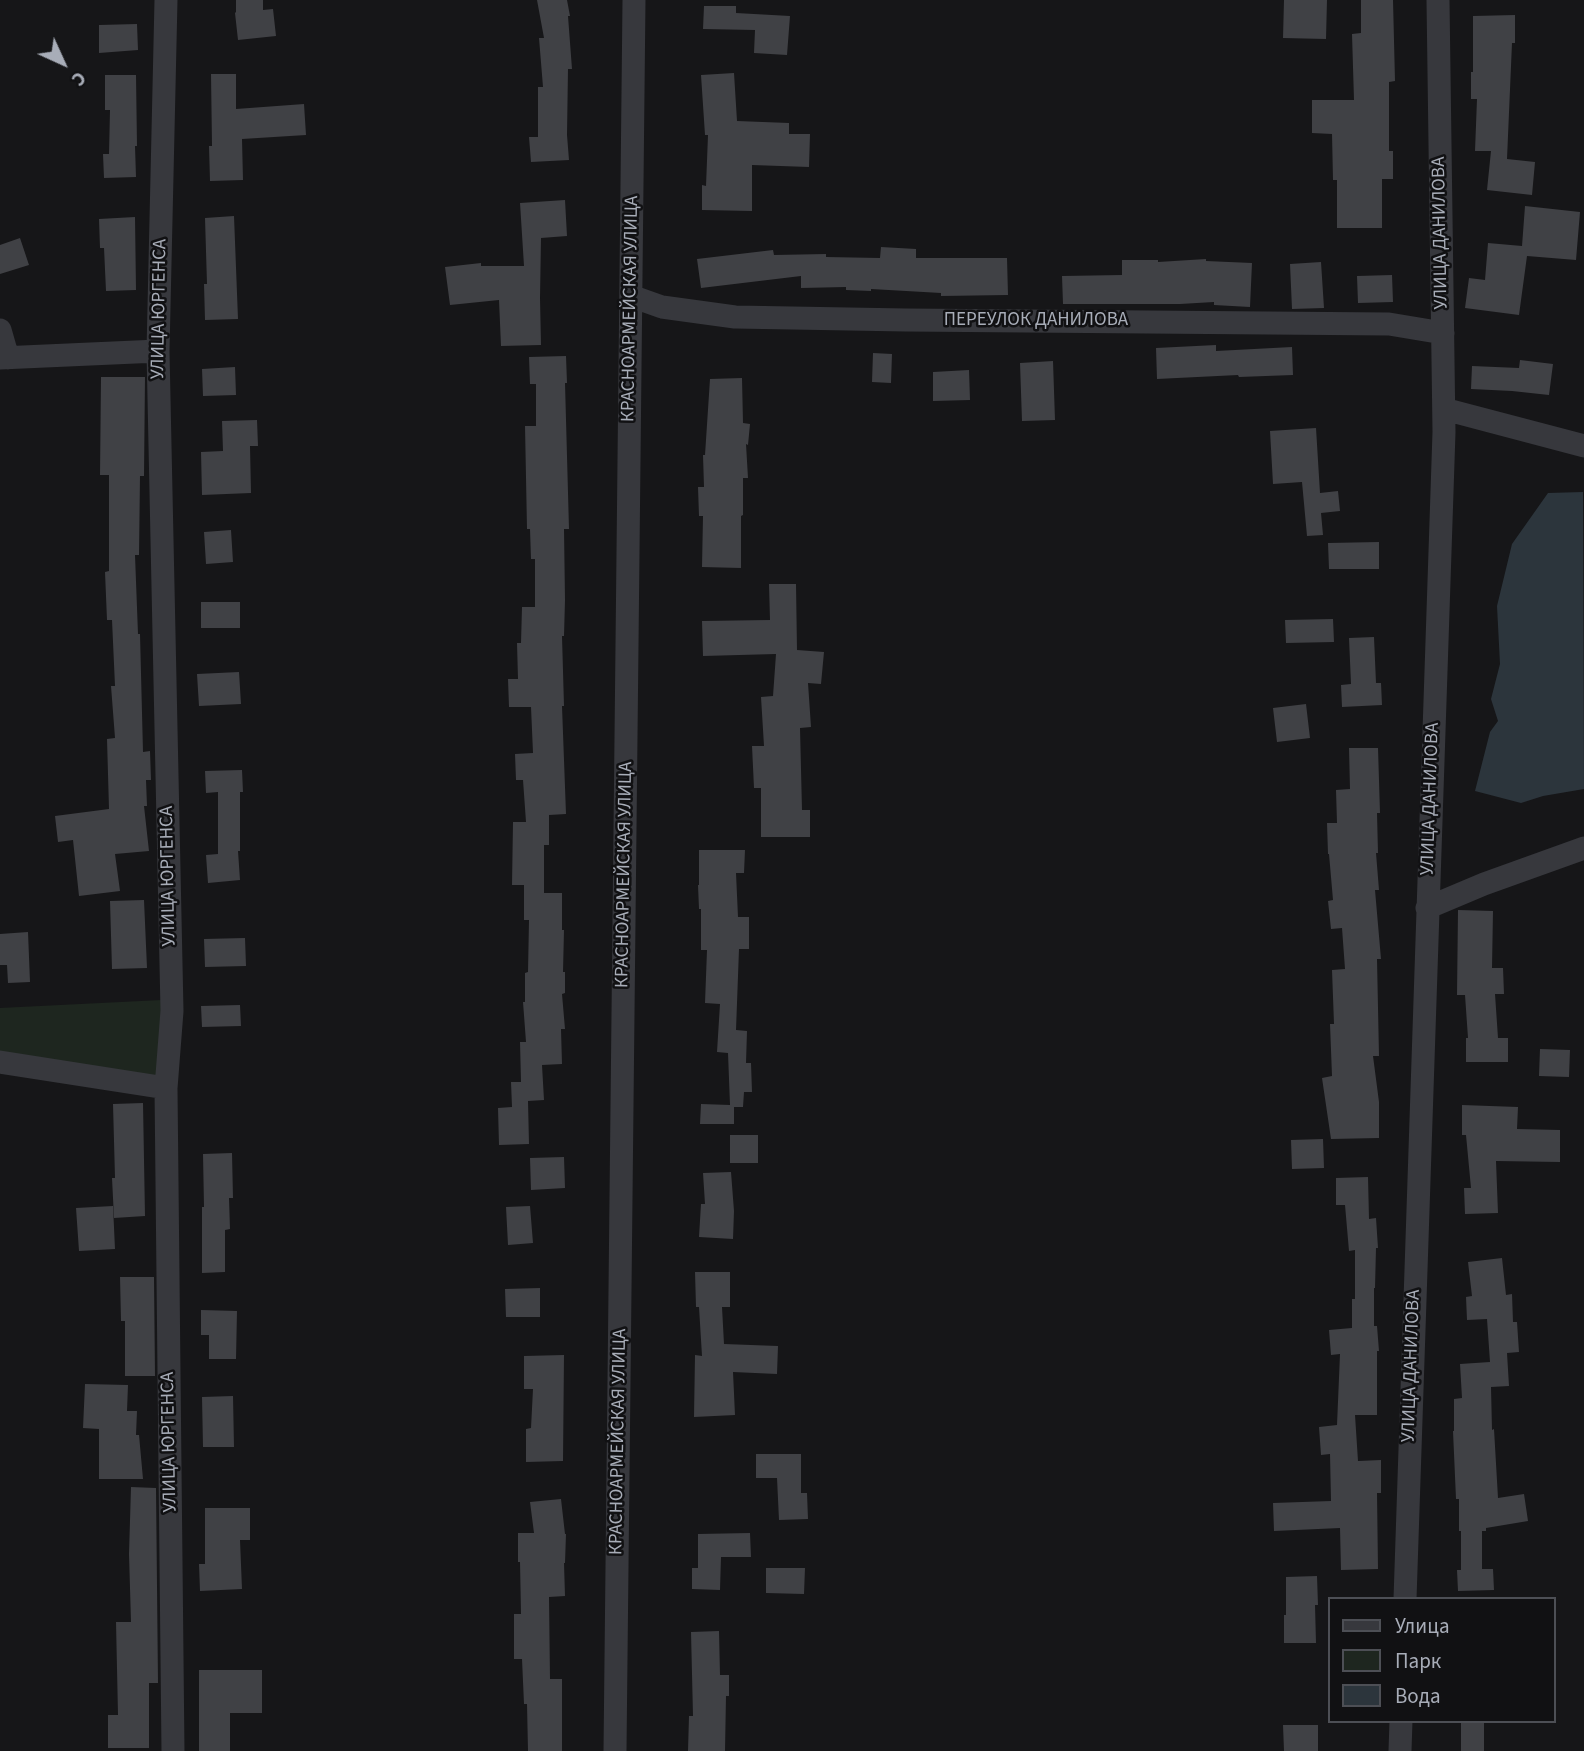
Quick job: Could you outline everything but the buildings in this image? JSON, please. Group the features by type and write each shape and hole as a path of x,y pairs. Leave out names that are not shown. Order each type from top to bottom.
{"street":[{"name":"УЛИЦА ЮРГЕНСА","path":"166,0 159,351 172,1011 166,1088 173,1751"},
{"name":"КРАСНОАРМЕЙСКАЯ УЛИЦА","path":"615,1751 634,0"},
{"name":"УЛИЦА ДАНИЛОВА","path":"1405,1597 1444,409 1438,0"},
{"name":"ПЕРЕУЛОК ДАНИЛОВА","path":"631,296 662,307 735,317 1389,324 1443,333"},
{"path":"0,330 4,358 159,351"},
{"path":"1444,409 1584,446"},
{"path":"1427,908 1584,848"},
{"path":"0,1062 166,1088"},
{"path":"1400,1751 1401,1723"}],"green space":[{"path":"161,1000 163,1077 0,1055 0,1008"}],"water":[{"path":"1583,492 1584,789 1521,803 1475,791 1490,732 1498,721 1491,699 1500,664 1497,606 1512,544 1548,493"}]}
